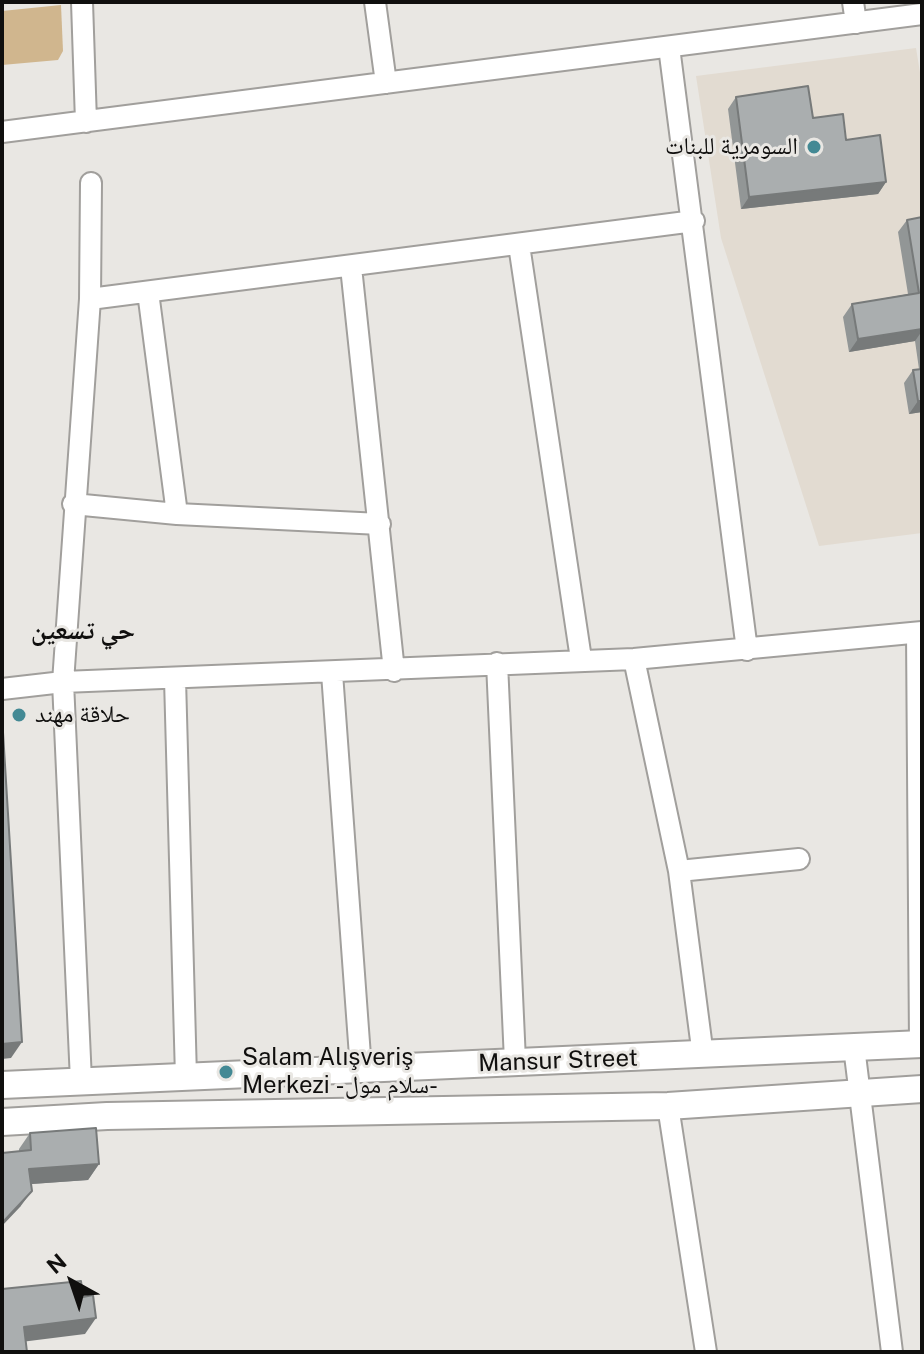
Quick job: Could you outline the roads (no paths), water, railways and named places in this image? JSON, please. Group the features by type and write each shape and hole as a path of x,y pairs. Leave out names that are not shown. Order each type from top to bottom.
{"street":[{"path":"82,2 86,122"},
{"path":"375,2 386,83"},
{"path":"2,132 669,47 854,12 922,14"},
{"path":"669,47 694,221 747,650"},
{"path":"81,1081 63,682 73,504 90,299 91,183"},
{"path":"90,299 694,221"},
{"path":"519,245 581,659"},
{"path":"351,267 394,671"},
{"path":"148,292 177,514"},
{"path":"73,504 177,514 380,524"},
{"path":"2,689 63,682 634,659 920,633 921,1044"},
{"path":"634,659 679,871 703,1056"},
{"path":"497,663 515,1061"},
{"path":"332,673 361,1070"},
{"path":"175,679 186,1077"},
{"path":"679,871 799,859"},
{"name":"Mansur Street","path":"2,1085 921,1044"},
{"path":"854,1047 892,1352"},
{"name":"Mansur Street","path":"2,1122 107,1116 668,1106 922,1089"},
{"path":"668,1106 706,1352"}],"place":[{"name":"السومرية للبنات","path":"814,147"},
{"name":"حلاقة مهند","path":"19,715"},
{"name":"Salam Alışveriş Merkezi -سلام مول-","path":"226,1072"}],"district":[{"name":"حي تسعين","path":"83,631"}]}
